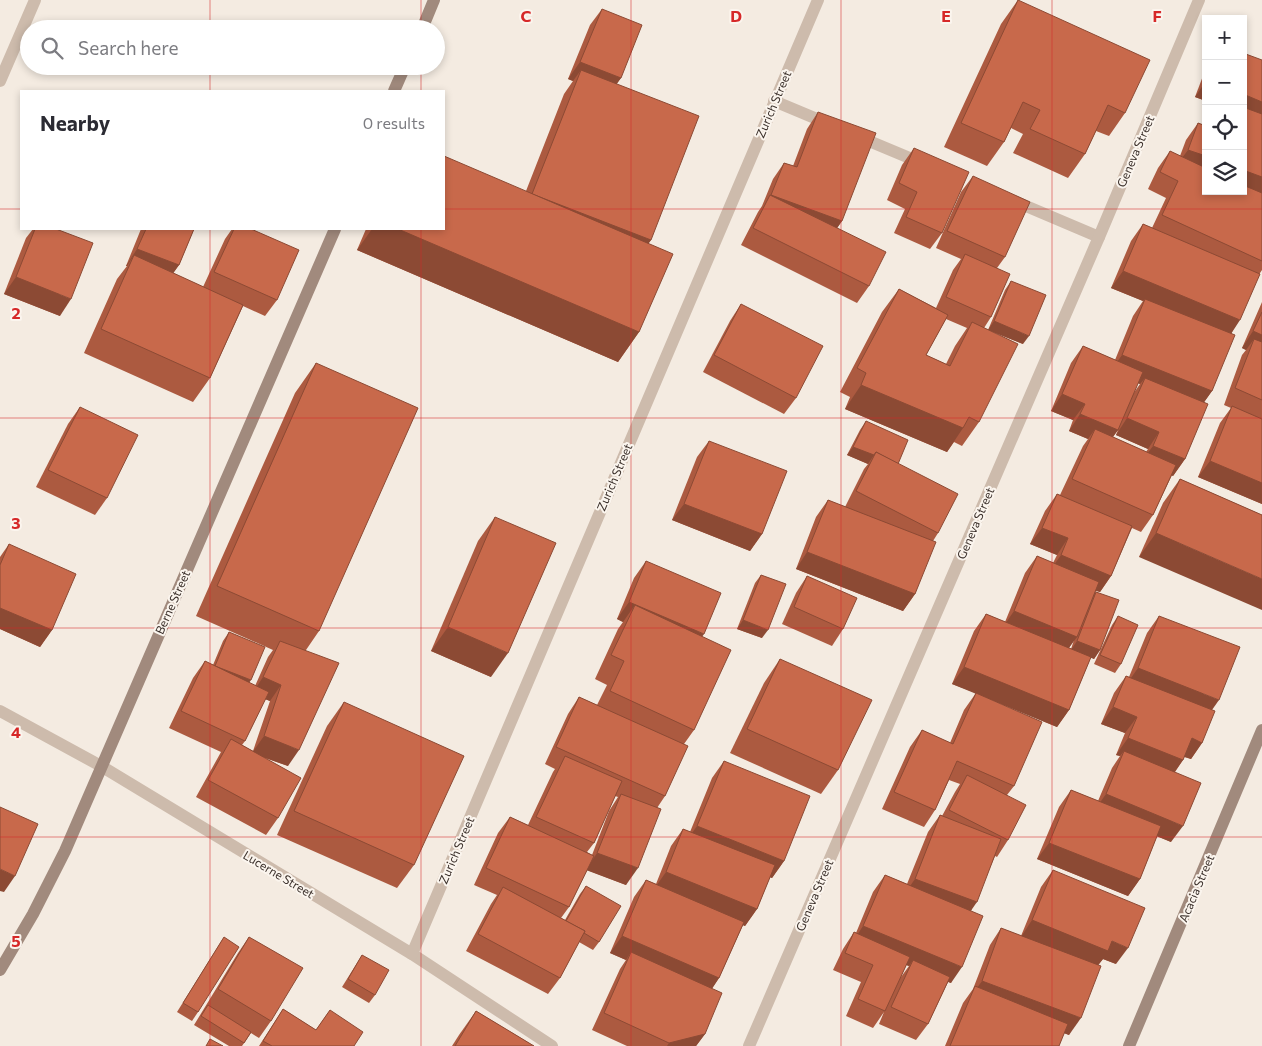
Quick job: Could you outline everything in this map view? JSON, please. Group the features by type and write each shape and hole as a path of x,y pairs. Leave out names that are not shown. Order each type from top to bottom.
{"street":[{"path":"27,20 36,0"},
{"path":"426,20 434,0"},
{"name":"Zurich Street","path":"412,954 818,0"},
{"name":"Geneva Street","path":"749,1046 1199,0"},
{"path":"0,81 20,36"},
{"path":"394,90 401,75"},
{"path":"774,101 936,169"},
{"path":"1000,195 1099,236"},
{"name":"Berne Street","path":"0,970 33,914 65,851 334,230"},
{"name":"Lucerne Street","path":"0,711 101,766 412,954 552,1046"},
{"name":"Acacia Street","path":"1129,1046 1262,730"}],"building":[{"path":"1018,0 1150,60 1125,113 1108,105 1085,154 1030,129 1040,110 1023,102 1004,142 961,123"},
{"path":"602,9 642,25 621,78 580,62"},
{"path":"1247,54 1262,60 1262,102 1247,96"},
{"path":"581,70 699,116 651,240 532,194"},
{"path":"1247,108 1262,114 1262,177 1247,171"},
{"path":"818,112 876,133 842,221 771,195 784,163 797,167"},
{"path":"1198,123 1202,124 1202,155 1188,150"},
{"path":"914,148 969,172 942,233 906,217 917,192 899,183"},
{"path":"1170,151 1202,166 1202,195 1247,195 1247,187 1262,193 1262,261 1162,215 1178,181 1160,172"},
{"path":"445,156 673,254 639,332 400,230 445,230"},
{"path":"973,176 1030,202 1005,257 947,231"},
{"path":"770,195 886,252 869,286 753,228"},
{"path":"1143,224 1260,274 1240,320 1123,271"},
{"path":"35,230 59,230 93,243 71,299 16,277"},
{"path":"146,230 194,230 179,265 137,249"},
{"path":"234,230 253,230 299,250 277,300 214,272"},
{"path":"965,254 1010,274 991,317 946,297"},
{"path":"134,255 243,305 210,378 101,329"},
{"path":"1011,281 1046,295 1029,336 994,321"},
{"path":"899,289 948,315 926,355 950,366 972,322 1018,344 979,422 969,417 963,428 861,385 866,373 857,368"},
{"path":"1145,299 1235,335 1212,391 1122,355"},
{"path":"741,304 823,346 796,398 714,355"},
{"path":"1262,312 1262,335 1253,331"},
{"path":"1254,339 1262,342 1262,400 1235,388"},
{"path":"1083,346 1143,372 1118,430 1080,414 1085,404 1062,394"},
{"path":"316,363 418,408 319,631 217,586"},
{"path":"1145,378 1208,404 1185,459 1153,446 1159,432 1127,418"},
{"path":"1232,406 1262,419 1262,483 1210,461"},
{"path":"80,407 138,435 107,498 48,470"},
{"path":"866,421 908,440 898,464 876,452 874,455 853,447"},
{"path":"1095,429 1176,465 1153,515 1072,479"},
{"path":"709,441 787,471 762,534 684,504"},
{"path":"876,452 958,494 938,533 856,491"},
{"path":"1180,479 1262,515 1262,579 1156,533"},
{"path":"1057,494 1132,526 1111,576 1061,555 1068,538 1042,528"},
{"path":"828,500 936,542 915,594 807,552"},
{"path":"495,517 556,543 508,653 448,627"},
{"path":"9,544 76,574 52,630 0,608 0,565"},
{"path":"1037,556 1099,582 1077,637 1014,611"},
{"path":"646,561 721,593 704,634 629,602"},
{"path":"761,575 786,584 768,630 743,620"},
{"path":"807,576 857,598 843,629 794,607"},
{"path":"1096,592 1119,600 1100,650 1077,641"},
{"path":"635,605 731,650 694,730 610,691 624,661 611,655"},
{"path":"986,614 1091,657 1069,710 964,667"},
{"path":"1118,616 1138,625 1121,664 1100,655"},
{"path":"1159,616 1240,647 1219,700 1138,668"},
{"path":"229,632 265,647 251,680 215,666"},
{"path":"280,641 339,663 299,750 264,736 281,685 263,677"},
{"path":"780,659 872,700 838,770 747,729"},
{"path":"205,661 269,692 245,741 181,711"},
{"path":"1126,676 1215,711 1202,743 1192,738 1183,760 1128,738 1137,717 1113,707"},
{"path":"976,693 1042,722 1014,786 957,761 935,810 894,792 922,730 953,744"},
{"path":"579,697 688,746 665,796 556,747"},
{"path":"344,702 464,756 414,865 294,811"},
{"path":"231,739 301,778 278,818 208,780"},
{"path":"1124,751 1201,783 1183,826 1106,794"},
{"path":"565,756 622,781 594,843 536,817"},
{"path":"724,761 810,796 784,861 697,826"},
{"path":"967,775 1026,805 1008,840 949,810"},
{"path":"1071,790 1161,826 1140,879 1049,843"},
{"path":"621,794 661,809 638,868 597,853"},
{"path":"0,807 38,824 15,876 0,869"},
{"path":"940,815 1001,839 977,902 915,879"},
{"path":"510,817 594,856 569,907 486,868"},
{"path":"683,829 775,865 757,909 666,872"},
{"path":"1053,870 1145,908 1128,948 1112,941 1108,951 1032,920"},
{"path":"885,875 983,916 962,967 863,926"},
{"path":"646,880 744,922 719,978 622,936"},
{"path":"586,886 621,906 599,942 584,933 585,931 566,921"},
{"path":"503,887 585,931 560,978 478,934"},
{"path":"1001,928 1101,966 1081,1018 982,981"},
{"path":"854,932 910,957 885,1011 858,999 873,965 845,953"},
{"path":"224,937 239,947 198,1012 183,1003"},
{"path":"249,937 303,968 271,1021 218,989"},
{"path":"631,952 722,993 705,1034 669,1043 604,1013"},
{"path":"362,955 389,970 375,995 348,979"},
{"path":"913,960 950,977 928,1024 891,1007"},
{"path":"975,986 1068,1024 1059,1046 950,1046"},
{"path":"208,1005 251,1032 244,1043 201,1016"},
{"path":"283,1009 316,1030 330,1010 363,1032 354,1046 272,1046 263,1041"},
{"path":"476,1011 534,1046 455,1046"},
{"path":"210,1039 223,1046 206,1046"}]}
